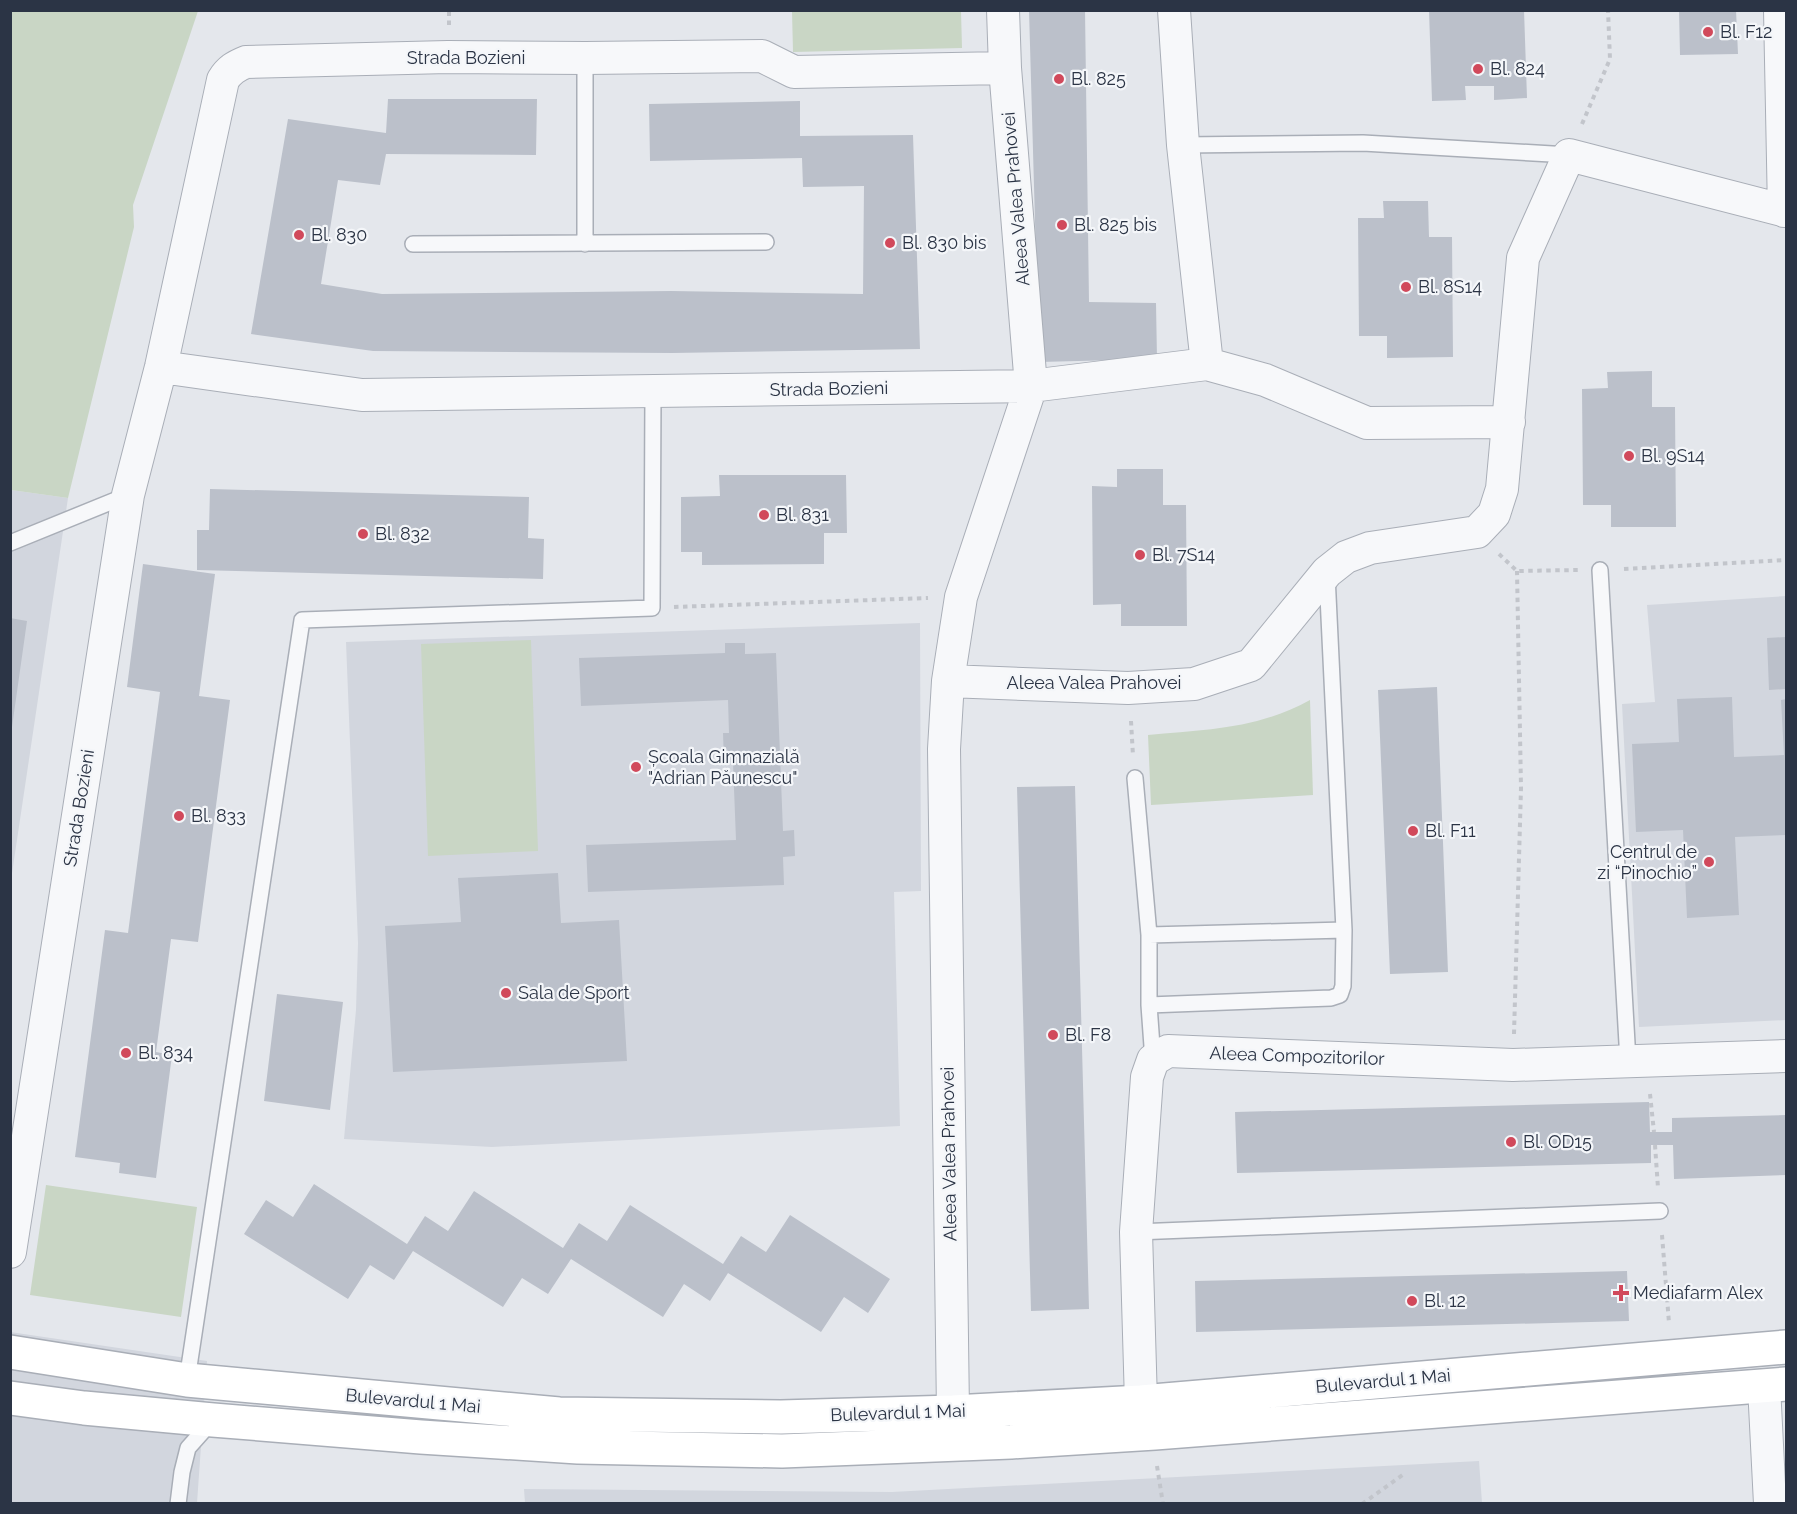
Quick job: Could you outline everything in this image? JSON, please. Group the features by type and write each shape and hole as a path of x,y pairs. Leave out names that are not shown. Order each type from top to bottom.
{"main road":[{"name":"Bulevardul 1 Mai","path":"10,1352 187,1380 559,1414 781,1417 953,1412 1141,1402 1786,1347"},
{"name":"Bulevardul 1 Mai","path":"10,1398 84,1408 421,1437 578,1447 782,1451 1011,1442 1414,1414 1775,1385"}],"street":[{"name":"Aleea Valea Prahovei","path":"953,1412 944,748 948,681 961,597 1031,387 1005,68 1003,10"},
{"path":"1174,10 1184,145 1207,364"},
{"path":"1569,155 1785,211 1780,10"},
{"name":"Strada Bozieni","path":"10,1252 128,495 160,367 223,80 236,66 246,62 448,57 762,56 794,72 1005,68"},
{"name":"Aleea Valea Prahovei","path":"948,681 1128,688 1194,684 1251,665 1327,572 1346,557 1370,548 1477,532 1494,514 1502,489 1523,258 1569,155"},
{"path":"1031,387 1207,364 1265,380 1367,423 1509,423"},
{"name":"Strada Bozieni","path":"160,367 362,396 1031,387"},
{"name":"Aleea Compozitorilor","path":"1153,1060 1168,1051 1513,1065 1786,1056"},
{"path":"1141,1402 1136,1232 1147,1077 1153,1060"},
{"path":"1770,1503 1775,1385"}],"lane":[{"path":"585,58 585,244"},
{"path":"1184,145 1363,143 1569,155"},
{"path":"413,244 766,242"},
{"path":"187,1380 302,620 652,608 653,392"},
{"path":"10,543 128,495"},
{"path":"1600,570 1638,1061"},
{"path":"1149,1005 1331,998 1340,995 1344,986 1344,930 1327,572"},
{"path":"1135,778 1149,935 1149,1005 1153,1060"},
{"path":"1149,935 1344,930"},
{"path":"1136,1232 1660,1211"},
{"path":"1356,1384 1414,1414 1463,1374"},
{"path":"178,1503 188,1448 213,1420"}],"path":[{"path":"1569,155 1610,59 1608,10"},
{"path":"1513,1065 1521,788 1517,571"},
{"path":"652,608 961,597"},
{"path":"1128,688 1135,778"},
{"path":"1638,1061 1654,1132"},
{"path":"1157,1465 1163,1503"},
{"path":"1362,1503 1404,1474"}],"shaded area":[{"path":"11,490 68,498 11,880"},
{"name":"Centrul de zi “Pinochio”","path":"1786,596 1786,1020 1639,1027 1622,704 1655,702 1647,605"},
{"name":"Școala Gimnazială \"Adrian Păunescu\"","path":"920,623 921,891 894,892 900,1126 492,1147 344,1139 356,1010 358,943 346,642"},
{"path":"10,1332 207,1361 197,1503 11,1503"},
{"path":"1479,1461 1482,1503 525,1503 524,1489 892,1492"}],"green space":[{"path":"11,10 198,11 133,205 134,227 68,498 11,490"},
{"path":"792,11 961,11 962,48 793,52"},
{"path":"531,640 538,851 428,856 421,644"},
{"path":"1310,700 1313,795 1151,805 1148,735 1211,729 1251,722 1290,710"},
{"path":"46,1185 197,1207 181,1317 30,1295"}],"building":[{"name":"Bl. 825 bis","path":"1029,10 1085,10 1089,302 1156,303 1157,359 1039,362"},
{"name":"Bl. 824","path":"1429,10 1524,10 1527,98 1494,100 1494,86 1465,86 1466,100 1432,101"},
{"name":"Bl. F12","path":"1679,10 1736,10 1738,54 1680,55"},
{"path":"388,99 537,99 536,155 386,154 380,185 338,180 321,284 382,294 671,291 863,294 864,186 803,187 802,158 650,161 649,104 800,101 800,136 913,135 920,349 672,353 373,351 251,334 288,119 386,133"},
{"name":"Bl. 8S14","path":"1383,201 1428,201 1429,237 1452,237 1453,357 1387,358 1387,336 1359,336 1358,218 1384,218"},
{"name":"Bl. 9S14","path":"1652,371 1652,407 1675,407 1676,527 1611,527 1611,505 1583,505 1582,389 1608,388 1607,372"},
{"name":"Bl. 7S14","path":"1117,469 1163,469 1163,505 1186,505 1187,626 1121,626 1121,604 1093,605 1092,486 1117,487"},
{"name":"Bl. 831","path":"719,475 846,475 847,533 824,533 824,564 702,565 702,552 681,552 681,497 720,496"},
{"name":"Bl. 832","path":"210,489 529,497 528,538 544,539 543,579 197,570 197,530 209,530"},
{"path":"143,564 215,574 199,696 230,700 198,942 171,939 156,1052 172,1055 156,1178 119,1173 120,1163 75,1157 105,930 128,933 160,692 127,687"},
{"path":"10,618 27,621 12,727 10,727"},
{"path":"1786,637 1786,689 1769,690 1767,638"},
{"path":"725,643 745,643 745,654 776,653 783,831 794,830 795,856 783,857 784,885 588,892 586,845 736,840 733,763 724,763 723,733 729,733 728,700 581,706 579,658 725,653"},
{"name":"Bl. F11","path":"1437,687 1448,972 1390,974 1378,690"},
{"path":"1732,697 1734,757 1784,755 1781,700 1786,699 1786,835 1735,837 1739,915 1687,918 1683,830 1636,832 1632,744 1679,742 1677,699"},
{"name":"Bl. F8","path":"1075,786 1089,1309 1031,1311 1017,787"},
{"name":"Sala de Sport","path":"558,873 561,923 619,920 627,1061 393,1072 385,926 461,922 458,878"},
{"path":"277,994 343,1002 330,1110 264,1101"},
{"name":"Bl. OD15","path":"1649,1102 1650,1132 1672,1132 1672,1118 1786,1115 1786,1175 1674,1179 1673,1145 1651,1145 1651,1163 1237,1173 1235,1112"},
{"path":"314,1184 407,1244 425,1216 448,1231 474,1191 563,1248 579,1223 607,1241 630,1205 723,1264 741,1236 766,1252 790,1215 890,1279 868,1313 844,1297 821,1332 728,1273 710,1301 684,1284 663,1317 571,1259 548,1294 522,1278 503,1307 413,1251 394,1280 370,1265 348,1299 244,1234 266,1200 293,1217"},
{"name":"Bl. 12","path":"1627,1271 1629,1321 1196,1332 1195,1281"}],"place":[{"name":"Bl. F12","path":"1708,32"},
{"name":"Bl. 824","path":"1478,69"},
{"name":"Bl. 825","path":"1059,79"},
{"name":"Bl. 825 bis","path":"1062,225"},
{"name":"Bl. 830","path":"299,235"},
{"name":"Bl. 830 bis","path":"890,243"},
{"name":"Bl. 8S14","path":"1406,287"},
{"name":"Bl. 9S14","path":"1629,456"},
{"name":"Bl. 831","path":"764,515"},
{"name":"Bl. 832","path":"363,534"},
{"name":"Bl. 7S14","path":"1140,555"},
{"name":"Școala Gimnazială \"Adrian Păunescu\"","path":"636,767"},
{"name":"Bl. 833","path":"179,816"},
{"name":"Bl. F11","path":"1413,831"},
{"name":"Centrul de zi “Pinochio”","path":"1709,862"},
{"name":"Sala de Sport","path":"506,993"},
{"name":"Bl. F8","path":"1053,1035"},
{"name":"Bl. 834","path":"126,1053"},
{"name":"Bl. OD15","path":"1511,1142"},
{"name":"Mediafarm Alex","path":"1621,1293"},
{"name":"Bl. 12","path":"1412,1301"}]}
